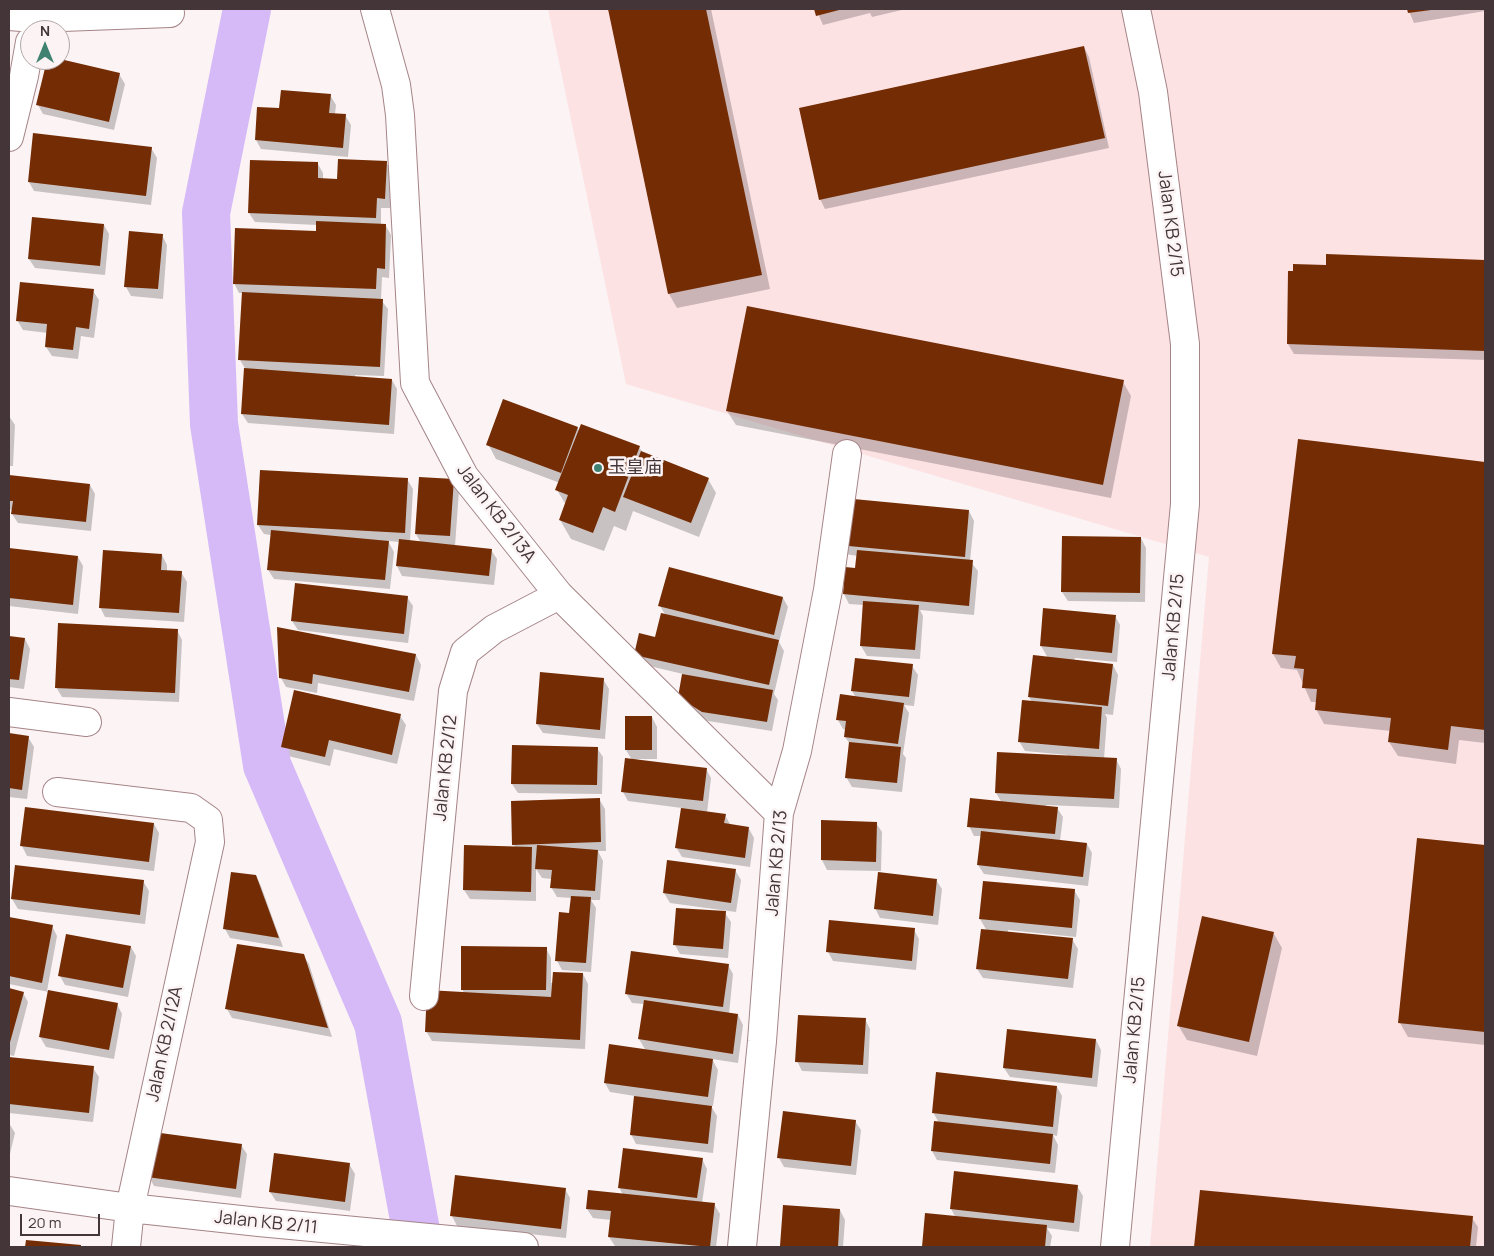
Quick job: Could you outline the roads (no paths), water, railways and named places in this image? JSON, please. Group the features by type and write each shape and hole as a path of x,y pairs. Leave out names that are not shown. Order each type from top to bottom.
{"street":[{"name":"Jalan KB 2/13A","path":"375,9 396,85 400,115 415,383 464,476 560,595 779,813"},
{"name":"Jalan KB 2/15","path":"1115,1247 1185,504 1185,344 1153,92 1136,9"},
{"path":"70,22 170,14"},
{"path":"9,137 24,70"},
{"name":"Jalan KB 2/13","path":"742,1247 762,1041 779,813 797,751 826,599 847,454"},
{"name":"Jalan KB 2/12","path":"424,996 453,691 465,652 494,629 560,595"},
{"path":"9,712 87,722"},
{"name":"Jalan KB 2/12A","path":"57,792 190,808 208,820 210,842 130,1208 126,1247"},
{"name":"Jalan KB 2/11","path":"9,1191 130,1208 524,1247"}],"waterway":[{"path":"247,9 206,213 214,424 267,765 378,1023 419,1247"}],"place":[{"name":"玉皇庙","path":"598,468"}]}
